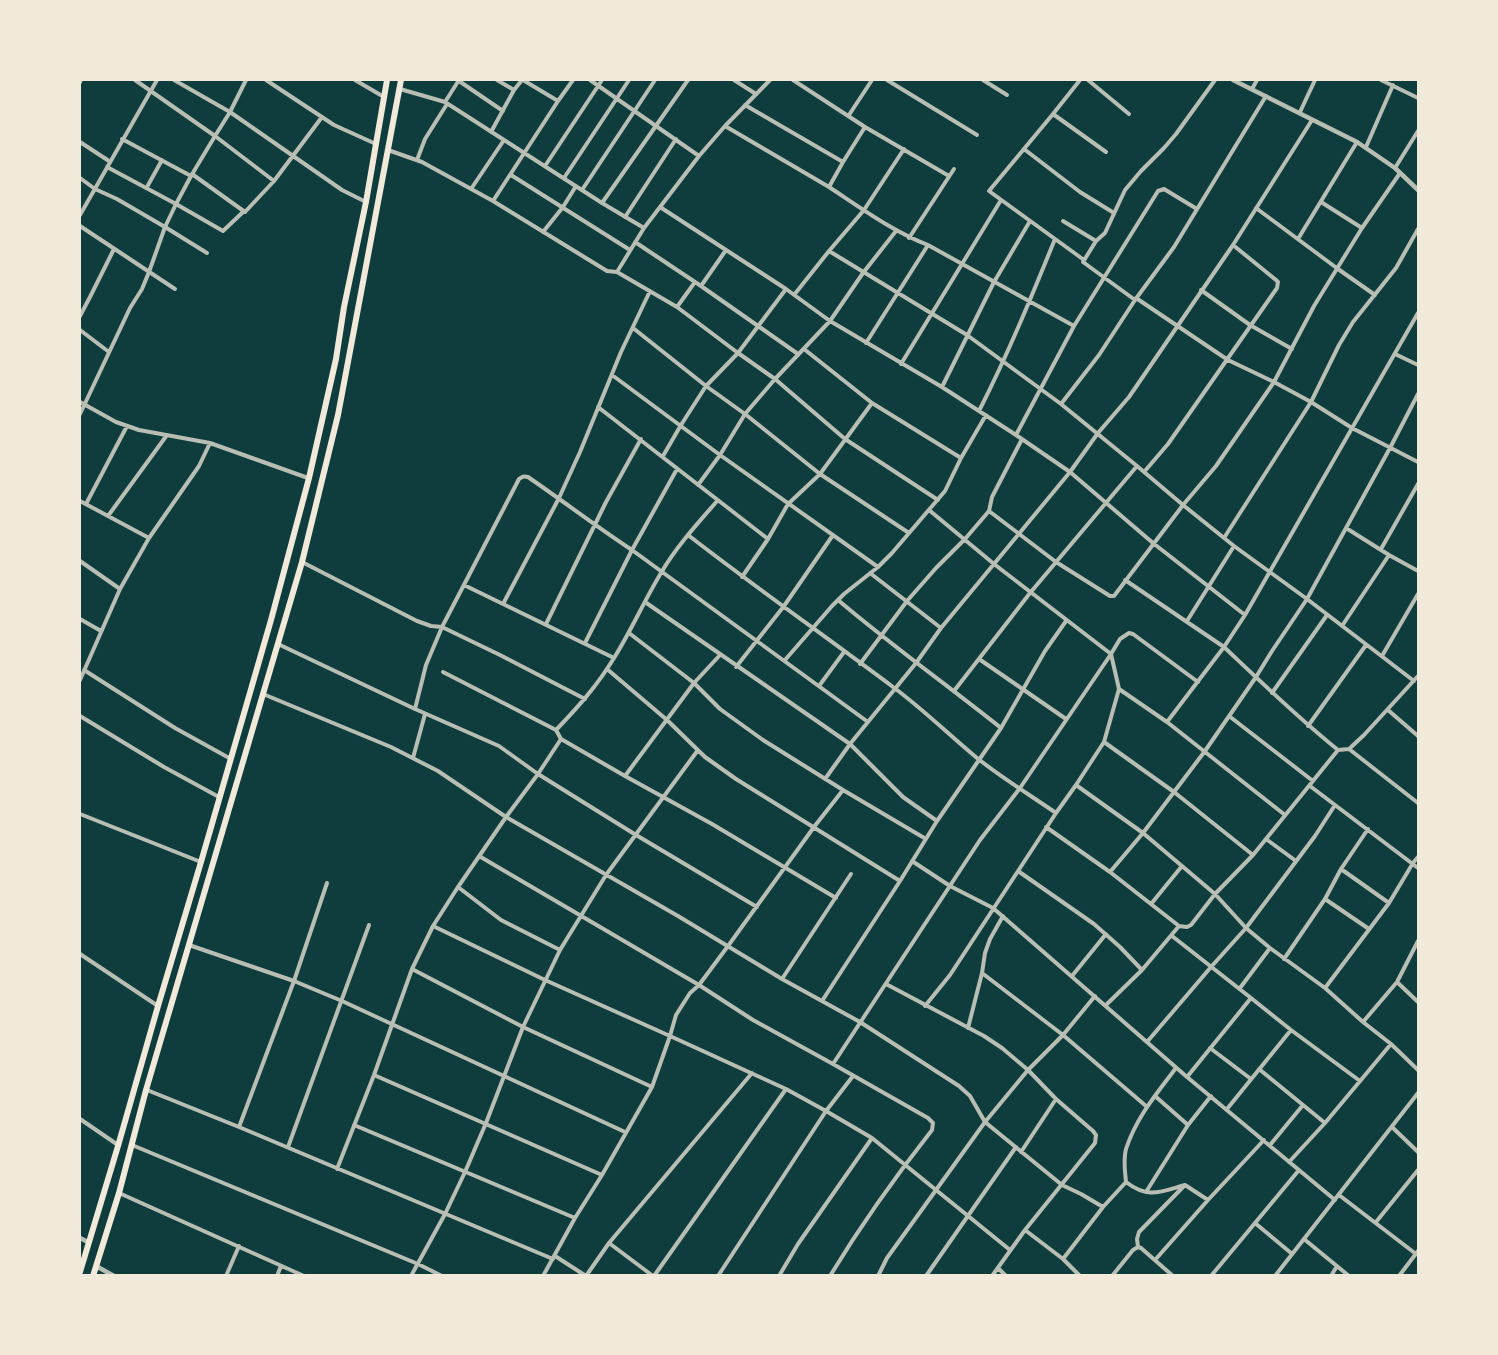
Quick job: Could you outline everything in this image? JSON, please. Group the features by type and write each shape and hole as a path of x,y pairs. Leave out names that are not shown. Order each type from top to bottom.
{"highway":[{"path":"387,80 366,202 326,406 309,478 231,759 88,1242 80,1272 91,1275 96,1266 119,1193 189,945 302,562 338,415 401,80"}],"street":[{"path":"135,80 274,181"},
{"path":"80,215 149,90 157,80"},
{"path":"174,80 230,112 342,190 366,202"},
{"path":"80,414 82,404 150,272 165,226 191,175 230,112 246,80"},
{"path":"266,80 334,124 376,144"},
{"path":"355,80 384,97"},
{"path":"417,160 425,139 459,80 503,111"},
{"path":"497,80 514,90"},
{"path":"491,132 514,90 523,80 558,101"},
{"path":"493,201 573,80"},
{"path":"590,80 699,156"},
{"path":"545,166 602,80"},
{"path":"564,178 628,80"},
{"path":"582,190 655,80"},
{"path":"602,202 688,80"},
{"path":"734,80 756,94"},
{"path":"617,272 644,228 699,156 724,126 770,80"},
{"path":"793,80 865,127 949,176"},
{"path":"849,115 872,80"},
{"path":"887,80 977,135"},
{"path":"983,80 1007,95"},
{"path":"1080,80 989,191 1104,277 1228,360 1275,382 1352,428 1419,462"},
{"path":"1088,80 1129,114"},
{"path":"1084,260 1096,241 1105,233 1129,184 1176,134 1215,80"},
{"path":"1233,80 1366,147 1418,188"},
{"path":"1252,89 1257,80"},
{"path":"1300,112 1315,80"},
{"path":"1381,80 1419,98"},
{"path":"1366,147 1394,85"},
{"path":"399,89 446,103 644,228"},
{"path":"1061,404 1099,355 1174,247 1266,96"},
{"path":"745,105 843,162"},
{"path":"1053,114 1106,152"},
{"path":"107,167 223,231 245,212 274,181 322,117"},
{"path":"825,779 941,628 1020,534 1098,433 1129,397 1233,245 1313,119"},
{"path":"724,126 829,187 896,231 962,263 1074,326"},
{"path":"829,187 865,127"},
{"path":"1395,168 1419,131"},
{"path":"122,139 191,175 245,212"},
{"path":"625,216 676,139"},
{"path":"471,189 504,140"},
{"path":"80,142 110,161"},
{"path":"1298,239 1357,142"},
{"path":"794,295 864,210 904,149"},
{"path":"1024,149 1080,192 1114,213"},
{"path":"387,150 417,160 471,189 607,271 617,272 677,307 775,379 845,439 938,500"},
{"path":"147,188 162,160"},
{"path":"909,238 954,169"},
{"path":"989,511 1056,562 1112,597 1116,594 1153,543 1216,466 1275,382 1314,306 1362,228 1400,173"},
{"path":"511,175 630,250"},
{"path":"80,178 95,189 165,226 207,253"},
{"path":"543,232 576,186"},
{"path":"1017,435 1074,326 1160,189 1164,189 1197,209"},
{"path":"901,364 1001,200"},
{"path":"1321,202 1362,228"},
{"path":"660,207 786,289 830,321 942,387 1017,435 1070,472 1153,543 1245,615"},
{"path":"1256,208 1375,295"},
{"path":"942,387 994,282 1030,221"},
{"path":"1063,221 1096,241"},
{"path":"80,226 175,289"},
{"path":"1224,538 1311,402 1353,322 1396,268 1419,230"},
{"path":"698,485 745,414 830,321 896,231"},
{"path":"979,411 1004,362 1055,239"},
{"path":"635,243 798,354"},
{"path":"866,343 928,245"},
{"path":"1144,472 1168,444 1277,288 1278,282 1233,245"},
{"path":"80,316 114,249"},
{"path":"700,286 726,249"},
{"path":"829,251 967,335 1004,362 1098,433 1234,546 1414,681"},
{"path":"677,307 695,282"},
{"path":"663,456 706,386 738,353 786,289"},
{"path":"1201,290 1250,325 1292,350"},
{"path":"503,604 559,498 650,291"},
{"path":"1167,722 1224,647 1245,615 1419,313"},
{"path":"633,328 820,474 909,533"},
{"path":"80,330 109,352"},
{"path":"803,349 872,403 961,458"},
{"path":"1395,354 1419,365"},
{"path":"612,375 878,567"},
{"path":"1110,872 1174,792 1256,677 1306,599 1419,394"},
{"path":"742,577 788,504 820,474 872,403"},
{"path":"82,404 126,426 210,443 309,478"},
{"path":"598,407 768,539"},
{"path":"785,660 838,600 878,567 938,500 951,481 961,458 986,415"},
{"path":"86,504 126,426"},
{"path":"108,516 167,435"},
{"path":"546,624 606,502 641,439"},
{"path":"860,664 907,601 989,511 992,497 1022,439"},
{"path":"80,678 120,589 149,538 199,466 210,443"},
{"path":"954,691 1030,593 1137,466"},
{"path":"585,643 632,550 677,469"},
{"path":"415,709 426,665 442,627 522,476 528,477 559,498 868,722"},
{"path":"1381,549 1419,484"},
{"path":"556,730 585,699 615,658 661,572 718,500"},
{"path":"80,501 149,538"},
{"path":"925,1006 950,975 1104,742 1119,689 1111,654 993,564 929,510"},
{"path":"1346,528 1419,571"},
{"path":"688,535 895,688 979,760 1056,813"},
{"path":"736,667 784,606 833,535"},
{"path":"1187,621 1234,546"},
{"path":"1342,626 1389,555"},
{"path":"80,561 120,589"},
{"path":"302,562 417,621 442,627 585,699"},
{"path":"870,573 941,628"},
{"path":"1125,580 1224,647 1308,726 1338,750 1349,749 1419,676"},
{"path":"464,585 615,658"},
{"path":"1382,656 1419,594"},
{"path":"838,600 1001,728"},
{"path":"645,602 850,744 903,797 937,821"},
{"path":"1272,693 1328,615"},
{"path":"80,619 101,631"},
{"path":"822,1001 937,821 1001,728 1066,621"},
{"path":"629,633 694,683 720,709 743,726 825,779 926,839"},
{"path":"833,1064 980,840 1020,788 1120,639 1129,633 1133,634 1198,682"},
{"path":"278,644 425,714 499,746 538,774 757,907"},
{"path":"1308,726 1366,645"},
{"path":"819,686 844,652"},
{"path":"625,776 694,683 720,656"},
{"path":"979,659 1066,719"},
{"path":"607,669 698,750 736,779 900,881"},
{"path":"84,670 166,723 231,759"},
{"path":"443,672 556,730 561,739 836,898"},
{"path":"1119,689 1167,722 1285,815"},
{"path":"263,694 391,747 438,771 506,817 782,979 860,1022 959,1086 970,1096 985,1122 1062,1185 1103,1208"},
{"path":"1388,710 1419,736"},
{"path":"413,758 425,714"},
{"path":"80,716 164,767 220,797"},
{"path":"1229,716 1313,781"},
{"path":"337,1169 412,969 433,926 561,739"},
{"path":"1104,742 1174,792 1253,855"},
{"path":"1349,749 1419,803"},
{"path":"411,1275 465,1172 523,1027 560,950 606,875 698,750"},
{"path":"1046,827 1184,928 1191,925 1215,894 1253,855 1338,750"},
{"path":"1076,785 1143,833 1215,894 1246,928 1325,988 1419,1070"},
{"path":"1310,786 1419,868"},
{"path":"543,1275 652,1087 676,1015 690,993 699,985 843,790"},
{"path":"1147,1042 1246,928 1335,805"},
{"path":"80,814 201,862"},
{"path":"1284,959 1368,829"},
{"path":"1266,839 1296,861"},
{"path":"479,856 699,985 753,1020 928,1118 933,1123 932,1130 860,1227 830,1275"},
{"path":"1325,988 1389,903 1419,857"},
{"path":"912,861 1003,916 1176,1068 1335,1200"},
{"path":"1151,904 1182,866"},
{"path":"1341,869 1389,903"},
{"path":"1018,871 1094,924 1142,970"},
{"path":"782,979 850,874"},
{"path":"239,1127 294,981 327,883"},
{"path":"458,887 501,920 560,950"},
{"path":"1324,899 1369,929"},
{"path":"968,1028 985,952 1003,916"},
{"path":"288,1148 369,925"},
{"path":"433,926 544,980 786,1089 826,1111 872,1138 1010,1250"},
{"path":"1106,1005 1142,970 1179,926"},
{"path":"1072,976 1106,934"},
{"path":"1172,936 1360,1081"},
{"path":"1363,1022 1397,982 1419,941"},
{"path":"189,945 294,981 342,1001 625,1132"},
{"path":"1240,988 1270,948"},
{"path":"80,954 158,1006"},
{"path":"412,969 523,1027 652,1087"},
{"path":"982,973 1063,1035 1146,1106"},
{"path":"1397,982 1419,1002"},
{"path":"886,984 984,1036 1002,1048 1093,1131 1096,1139 992,1275"},
{"path":"878,1275 887,1258 985,1122 1028,1070 1063,1035 1095,996"},
{"path":"1187,1077 1251,998"},
{"path":"1227,1109 1291,1030"},
{"path":"1289,1162 1391,1044"},
{"path":"1210,1048 1251,1079"},
{"path":"1063,1259 1126,1182 1126,1149 1146,1106 1176,1068"},
{"path":"1259,1069 1325,1123"},
{"path":"147,1090 554,1258 586,1275 609,1243 752,1073"},
{"path":"374,1075 602,1175"},
{"path":"718,1275 826,1111 853,1076"},
{"path":"609,1243 653,1275 786,1089"},
{"path":"1275,1275 1419,1093"},
{"path":"1155,1096 1188,1125"},
{"path":"1145,1193 1188,1125 1211,1096"},
{"path":"1021,1152 1056,1099"},
{"path":"1270,1145 1304,1106"},
{"path":"80,1119 118,1146"},
{"path":"354,1125 575,1218"},
{"path":"1392,1127 1419,1152"},
{"path":"779,1275 872,1138"},
{"path":"1155,1260 1264,1140"},
{"path":"132,1145 442,1275"},
{"path":"926,1275 1016,1147"},
{"path":"1211,1275 1299,1170"},
{"path":"1376,1222 1419,1170"},
{"path":"1126,1182 1145,1193 1159,1193 1185,1185"},
{"path":"1185,1185 1208,1200"},
{"path":"1138,1247 1139,1232 1185,1185"},
{"path":"119,1193 304,1275"},
{"path":"1339,1195 1417,1252 1399,1275"},
{"path":"1255,1223 1291,1254"},
{"path":"1025,1230 1080,1275"},
{"path":"80,1238 88,1242"},
{"path":"1304,1239 1349,1275"},
{"path":"226,1275 239,1246"},
{"path":"1138,1247 1173,1275"},
{"path":"1112,1275 1138,1247"},
{"path":"96,1266 114,1275"},
{"path":"277,1275 281,1266"},
{"path":"1331,1275 1338,1266"},
{"path":"998,1268 1006,1275"},
{"path":"640,1275 644,1269"}]}
